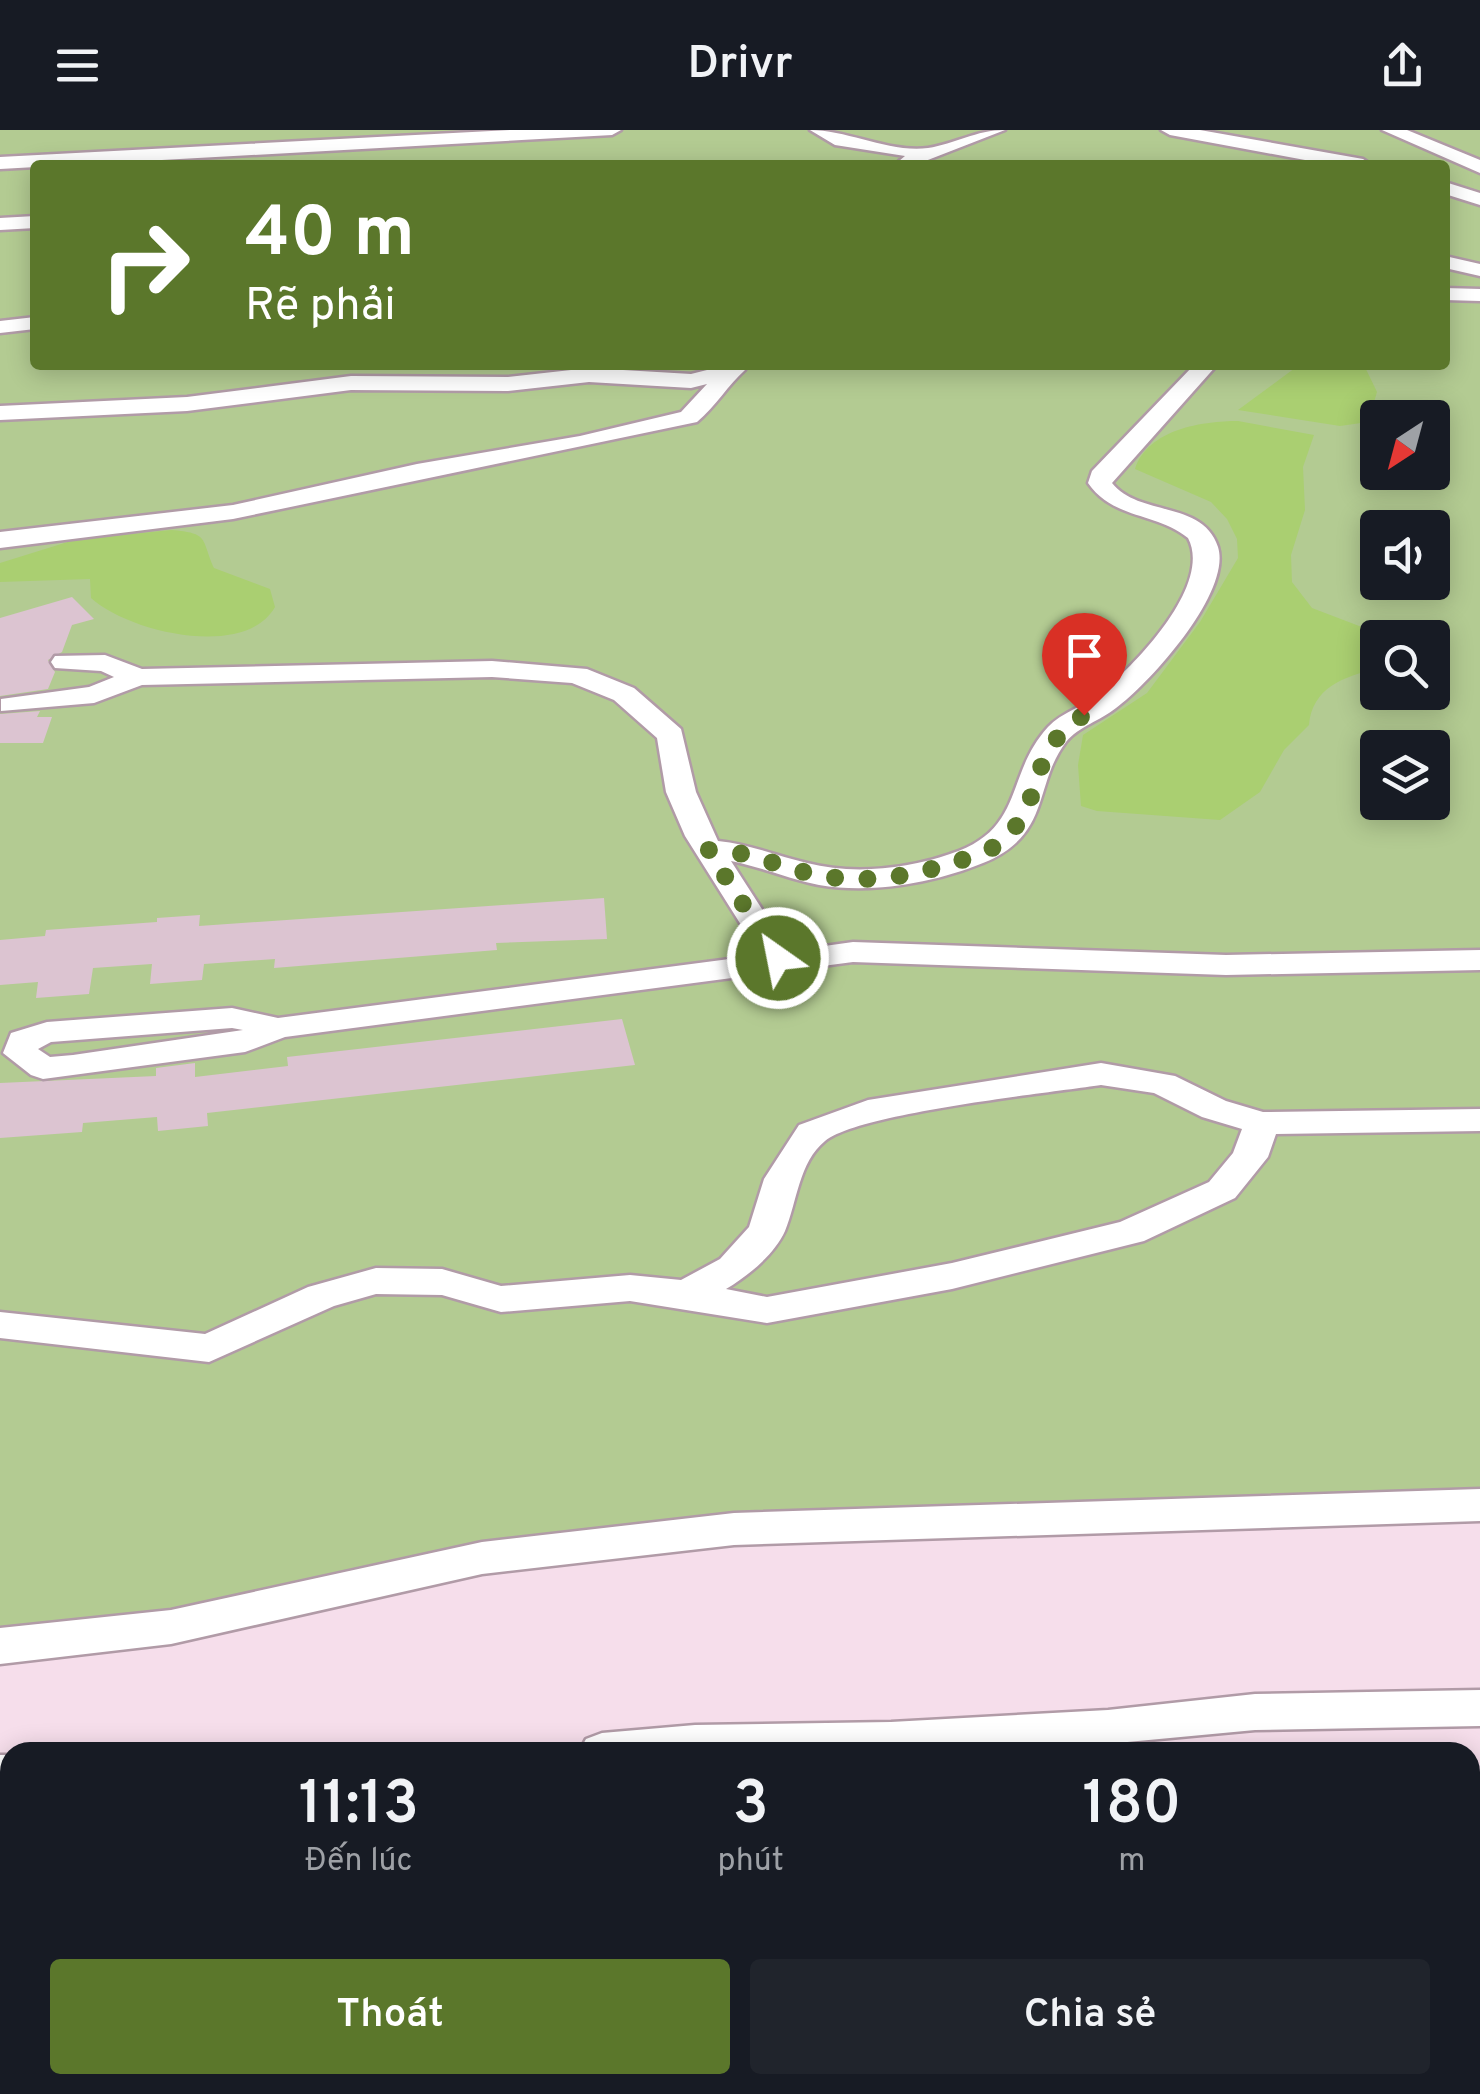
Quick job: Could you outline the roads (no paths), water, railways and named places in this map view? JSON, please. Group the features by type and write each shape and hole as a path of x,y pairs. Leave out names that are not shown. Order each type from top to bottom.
{"street":[{"path":"145,155 146,130"},
{"path":"54,160 145,155 201,159 612,130"},
{"path":"818,130 899,159 929,154 996,130"},
{"path":"899,159 934,130"},
{"path":"1170,130 1335,160"},
{"path":"1391,130 1480,167"},
{"path":"1438,148 1467,142"},
{"path":"0,163 30,161"},
{"path":"1450,190 1480,199"},
{"path":"0,224 30,222"},
{"path":"1450,263 1480,270"},
{"path":"1450,294 1480,295"},
{"path":"0,327 30,324"},
{"path":"0,413 187,404 351,383 508,384 588,375 690,380 733,370"},
{"path":"0,540 234,512 417,471 580,443 688,417 708,401 733,370"},
{"path":"708,850 853,880 942,867 1002,842 1024,816 1045,750 1064,728 1110,700 1129,680 1188,611 1206,577 1207,551 1201,537 1182,523 1111,498 1100,483 1101,476 1201,370"},
{"path":"65,662 105,663 138,677"},
{"path":"11,705 94,695 138,677 492,669 577,675 624,694 672,734 681,792 708,850 778,958"},
{"path":"278,1028 232,1018 48,1032 24,1040 20,1053 30,1064 43,1068 73,1066 245,1042 278,1028 711,972 778,958 853,952 1188,964 1480,960"},
{"path":"686,1294 733,1268 766,1230 782,1179 812,1133 868,1110 1102,1074 1162,1084 1214,1110 1262,1123 1480,1120"},
{"path":"0,1325 209,1348 321,1296 376,1280 442,1282 502,1299 630,1288 767,1310 952,1276 1131,1232 1222,1190 1250,1157 1262,1123"},
{"path":"0,1646 170,1627 482,1558 734,1529 1480,1504"},
{"path":"826,1742 1108,1728 1254,1712 1480,1708"}]}
